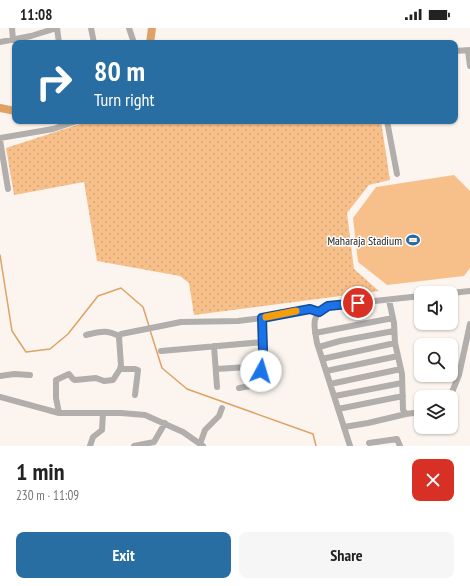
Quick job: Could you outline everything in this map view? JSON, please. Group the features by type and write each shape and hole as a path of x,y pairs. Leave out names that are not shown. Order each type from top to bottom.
{"street":[{"path":"12,28 14,40 57,28 59,40"},
{"path":"91,28 93,40"},
{"path":"129,28 133,40"},
{"path":"0,42 12,40"},
{"path":"458,51 469,50 470,66"},
{"path":"8,189 0,139 53,129 68,124"},
{"path":"388,124 397,174"},
{"path":"458,292 470,291"},
{"path":"350,446 315,333 315,316 328,306 414,297"},
{"path":"389,300 401,369 403,410 406,414"},
{"path":"119,336 181,322 224,322 262,318 310,309 319,312"},
{"path":"239,388 256,385 259,380 262,366 262,318"},
{"path":"315,333 393,318"},
{"path":"453,390 459,375 470,324"},
{"path":"86,335 106,331 112,332 119,336"},
{"path":"319,347 394,331"},
{"path":"59,413 55,382 58,379 69,374 73,380 96,378 104,381 111,381 115,378 121,365 119,336"},
{"path":"162,351 263,342"},
{"path":"322,359 396,343"},
{"path":"214,346 217,387"},
{"path":"326,371 398,356"},
{"path":"216,370 262,366"},
{"path":"120,369 138,370 135,395"},
{"path":"330,384 401,369"},
{"path":"0,376 14,374 30,375"},
{"path":"335,396 402,383"},
{"path":"338,409 403,396"},
{"path":"0,397 59,413 121,413 144,415 183,432 202,445 205,430 219,416 222,408"},
{"path":"90,446 93,437 102,430 103,413"},
{"path":"344,427 414,413"},
{"path":"134,446 154,442 165,423"},
{"path":"369,443 396,439 400,446"}],"shaded area":[{"path":"80,124 381,124 390,180 369,185 347,213 354,269 379,291 194,315 189,283 180,276 97,261 84,182 14,195 6,148"},
{"name":"Maharaja Stadium","path":"454,175 470,191 470,268 464,276 387,285 358,262 353,218 376,187"}],"waterway":[{"path":"150,40 152,28"},
{"path":"0,108 12,110"},
{"path":"0,255 12,331 26,352 50,349 68,334 98,296 121,288 143,307 149,326"},
{"path":"150,330 162,368 187,389 313,434 316,446"}],"slow traffic":[{"path":"266,317 296,311"}],"place":[{"name":"Maharaja Stadium","path":"413,240"}],"route":[{"path":"261,371 263,362 262,318 310,309 319,312 328,306 358,303"}]}
